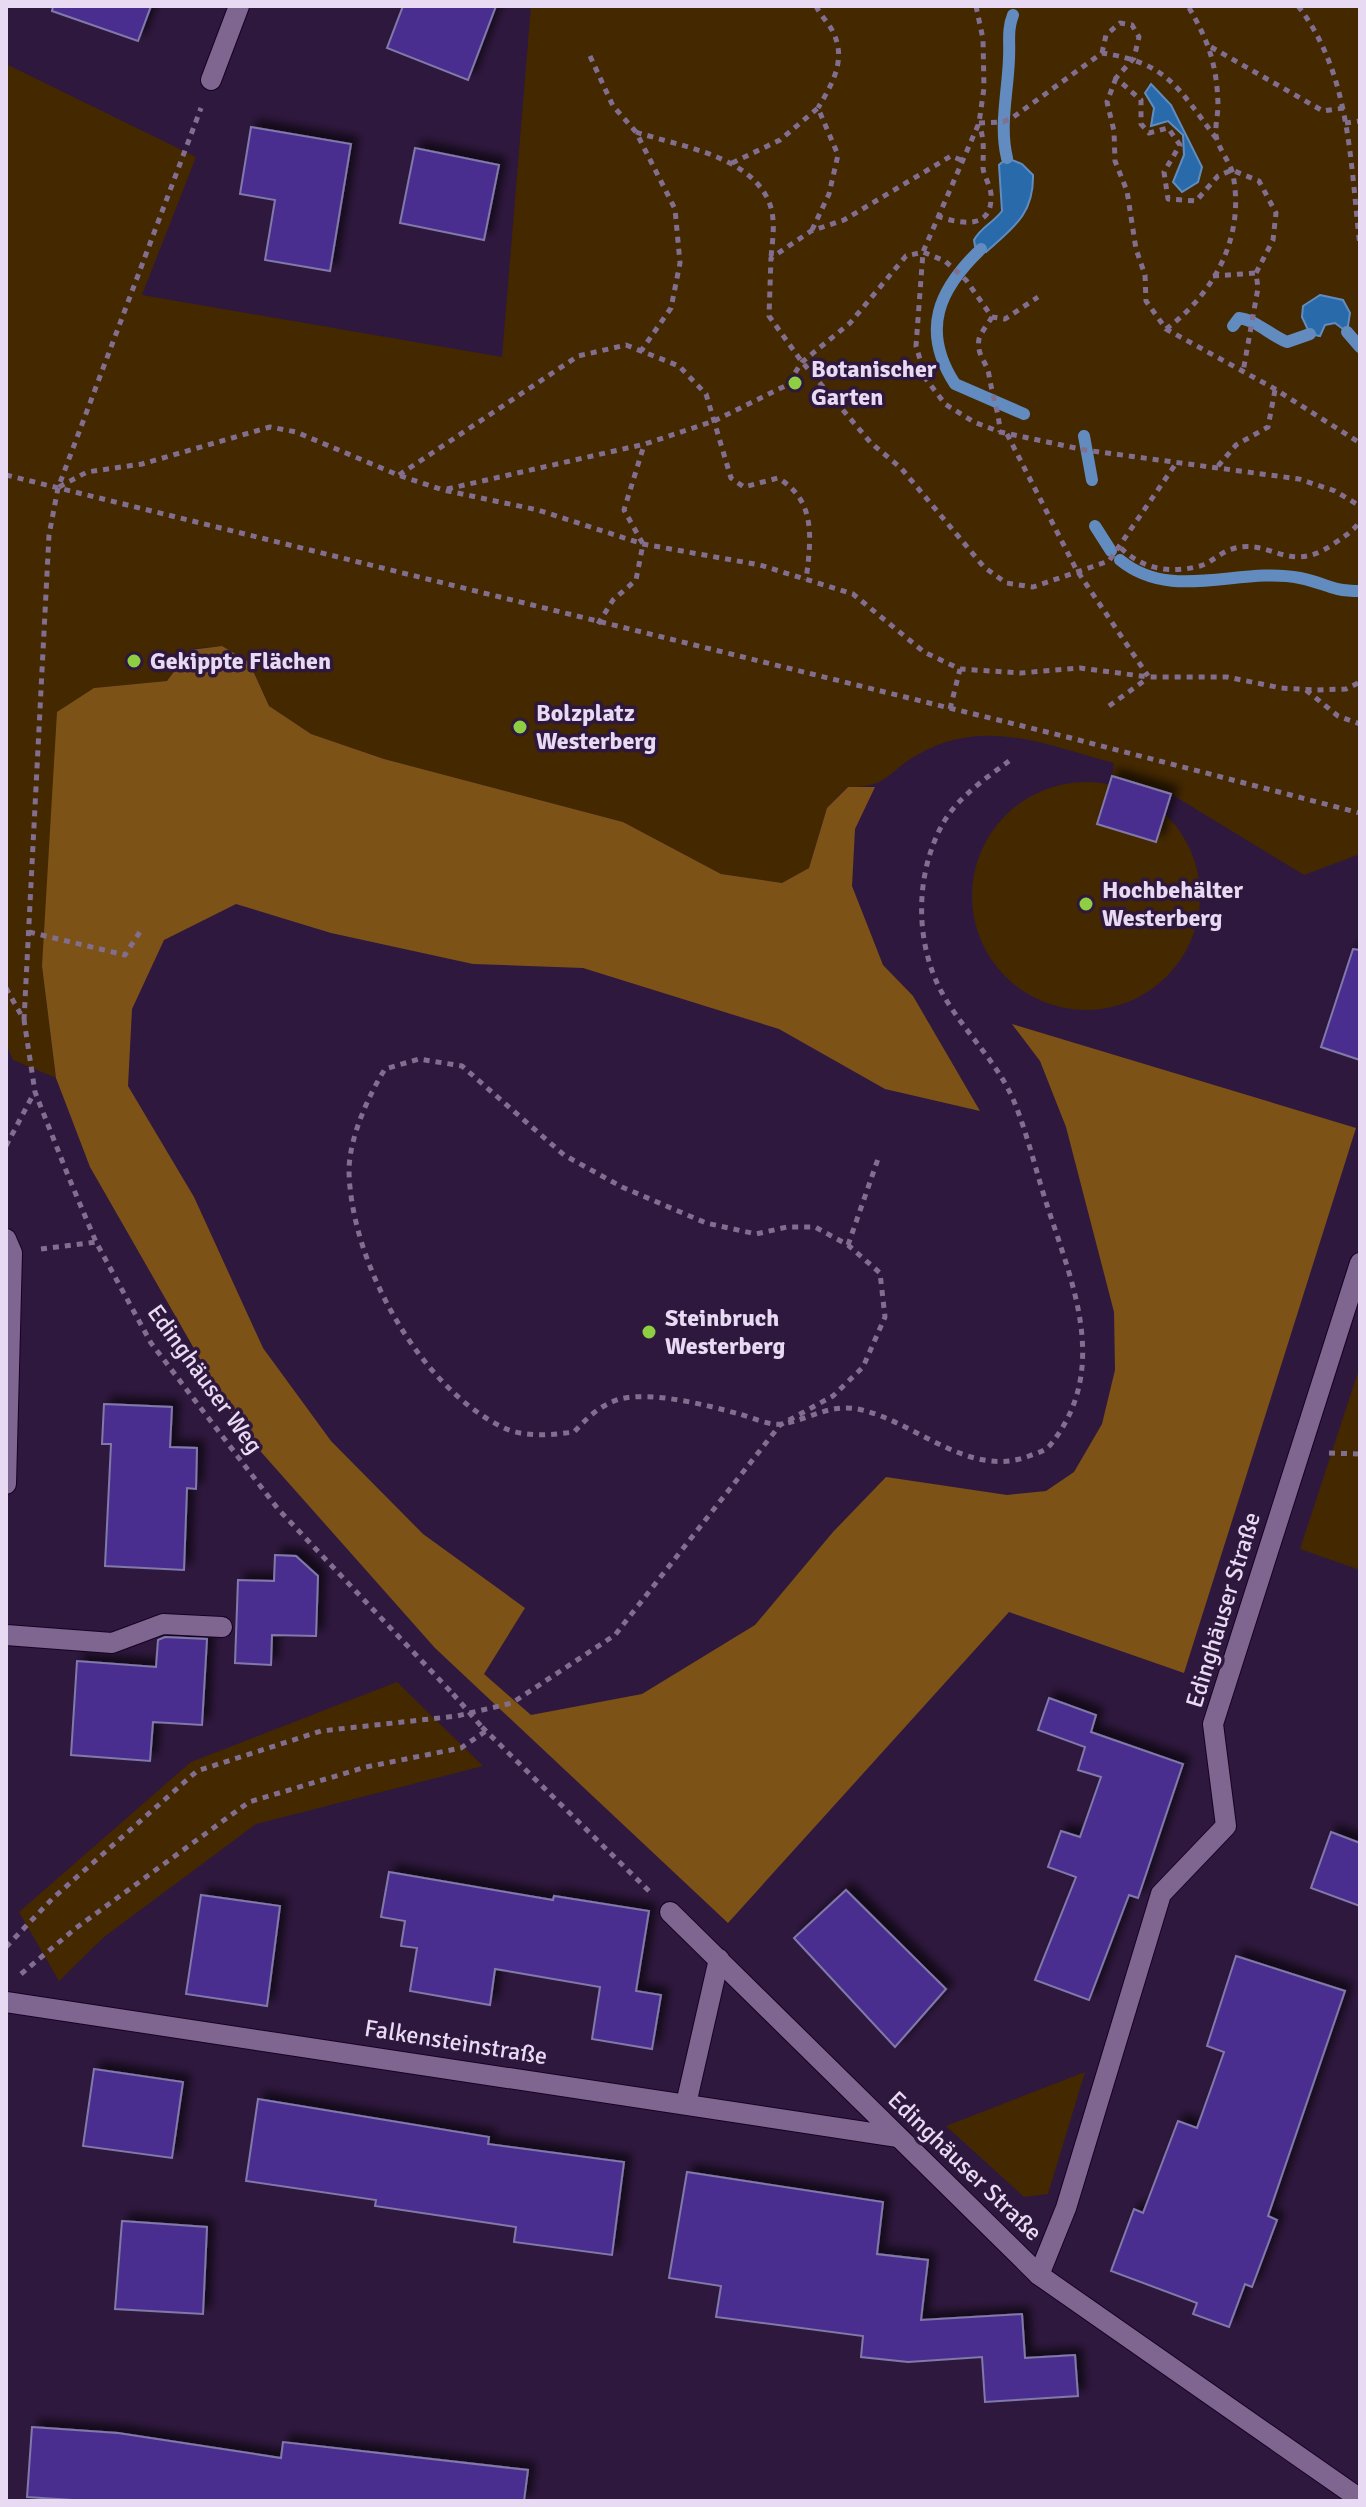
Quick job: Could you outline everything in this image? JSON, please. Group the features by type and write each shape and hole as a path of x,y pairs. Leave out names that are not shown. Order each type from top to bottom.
{"street":[{"path":"211,80 239,6"},
{"path":"6,1484 9,1246"},
{"name":"Edinghäuser Straße","path":"1039,2275 1066,2208 1161,1894 1226,1826 1213,1724 1360,1263"},
{"path":"6,1635 112,1643 163,1624 222,1627"},
{"name":"Edinghäuser Straße","path":"670,1912 1039,2275 1360,2499"},
{"path":"686,2104 719,1959"},
{"name":"Falkensteinstraße","path":"6,2002 898,2137"}],"path":[{"path":"732,163 780,140 818,108 834,80 841,52 833,30 816,6"},
{"path":"976,6 983,39 984,88 979,123 923,252 916,346 926,379 945,404 974,422 1004,433 1085,450 1299,479 1335,491 1360,506"},
{"path":"1188,6 1211,47 1218,105 1216,138"},
{"path":"1298,6 1319,32 1344,108 1360,246"},
{"path":"979,123 1003,122 1012,118 1102,53 1106,35 1120,23 1132,25 1139,37 1134,58 1116,78 1107,102 1114,131 1115,161 1127,191 1136,249 1145,275 1146,301 1166,329 1275,389 1360,443"},
{"path":"1211,47 1323,111 1344,108"},
{"path":"1102,53 1134,58 1171,78 1216,138 1232,170 1238,207 1233,239 1191,310 1166,329"},
{"path":"590,56 613,106 636,132 675,209 680,263 671,308 641,351"},
{"path":"1116,78 1141,100 1141,124 1149,133 1168,128 1180,145 1164,172 1168,199 1196,201 1218,176 1232,170 1259,181 1276,213 1273,240 1256,273 1258,288 1243,372"},
{"path":"24,1020 49,535 58,488 211,80"},
{"path":"811,231 829,194 838,155 818,108"},
{"path":"1345,123 1360,121"},
{"path":"937,216 960,224 977,222 989,211 992,199 983,171 986,145 979,123"},
{"path":"636,132 732,163 765,194 774,223 769,316 802,362 871,443 901,468 984,567 1006,583 1033,587 1076,569 1109,561 1121,548 1132,523 1177,462"},
{"path":"771,258 811,231 844,220 951,156 961,160"},
{"path":"443,490 645,444 714,421 787,385 802,362 850,323 906,256 923,252 945,261 966,280 992,317 1005,319 1038,297"},
{"path":"1213,276 1256,273"},
{"path":"992,317 979,338 979,355 989,372 989,389 1004,433 1076,569 1149,677"},
{"path":"398,475 578,356 626,345 679,366 706,394 731,478 744,487 778,478 793,487 807,507 811,527 806,580"},
{"path":"1217,467 1236,445 1268,427 1275,389"},
{"path":"58,488 87,472 142,464 270,427 296,432 398,475 443,490 538,510 643,544 760,565 853,594 924,652 960,669 1021,673 1080,668 1149,677 1227,677 1305,689 1346,689 1360,682"},
{"path":"598,624 613,600 636,580 643,544 624,510 645,444"},
{"path":"6,475 1360,813"},
{"path":"1121,548 1135,562 1165,570 1201,566 1234,548 1259,549 1291,558 1317,556 1349,534 1360,521"},
{"path":"950,709 960,669"},
{"path":"1109,706 1149,677"},
{"path":"1305,689 1338,716 1360,724"},
{"path":"6,1947 53,1898 197,1771 321,1731 457,1716 512,1703 615,1635 780,1425 833,1396 863,1367 885,1317 880,1273 848,1245 815,1227 787,1227 756,1234 706,1223 622,1187 564,1155 462,1066 419,1059 385,1069 366,1098 349,1169 356,1224 377,1278 413,1350 460,1400 504,1428 544,1436 574,1432 593,1412 621,1399 705,1405 780,1425 823,1409 859,1408 897,1420 937,1444 975,1458 1014,1461 1049,1448 1072,1409 1083,1364 1082,1313 1013,1098 939,987 923,933 923,875 942,825 973,789 1009,761"},
{"path":"29,932 125,955 143,927"},
{"name":"Edinghäuser Weg","path":"6,988 24,1020 35,1092 96,1242 151,1343 278,1509 484,1729 670,1912"},
{"path":"6,1146 35,1092"},
{"path":"848,1245 878,1159"},
{"path":"9,1246 96,1242"},
{"path":"18,1977 76,1928 249,1802 366,1767 461,1748 484,1729"}],"shaded area":[{"name":"Botanischer Garten","path":"531,6 1360,6 1360,854 1304,875 1171,794 1112,776 1114,763 1039,742 991,736 966,737 942,743 917,755 880,782 847,787 827,808 809,868 782,883 721,874 623,822 384,759 311,734 269,706 249,662 222,646 190,649 167,681 94,688 42,966 56,1078 13,1060 6,1044 6,64 196,157 142,295 502,357"},
{"path":"222,646 249,662 269,706 311,734 384,759 623,822 721,874 782,883 809,868 827,808 848,787 875,787 855,829 852,886 883,965 913,996 980,1111 885,1089 779,1029 583,968 473,964 331,933 236,904 164,940 132,1009 128,1086 194,1197 263,1348 331,1441 423,1534 525,1608 484,1674 531,1715 642,1694 755,1625 833,1532 886,1477 1007,1495 1046,1491 1074,1472 1102,1424 1115,1370 1114,1312 1066,1127 1040,1061 1012,1024 1356,1128 1184,1673 1009,1612 728,1923 435,1648 239,1427 90,1167 56,1078 42,966 57,712 94,688 167,681 190,650"},
{"name":"Hochbehälter Westerberg","path":"1086,782 1130,790 1167,815 1192,852 1200,896 1192,940 1167,977 1130,1002 1086,1010 1042,1002 1005,977 980,940 972,896 980,852 1005,815 1042,790"},
{"path":"1360,1366 1360,1570 1300,1549"},
{"path":"397,1682 483,1766 256,1824 104,1937 59,1981 19,1912 191,1762"},
{"path":"1085,2072 1048,2194 1024,2197 946,2126"}],"water":[{"path":"1151,84 1171,105 1202,167 1198,182 1182,192 1173,182 1184,155 1183,135 1168,121 1151,126 1154,108 1145,93"},
{"path":"1007,158 1022,164 1033,175 1030,200 1020,219 986,252 975,246 974,240 1002,211 999,165"},
{"path":"1320,295 1343,300 1350,313 1347,332 1335,323 1325,325 1320,336 1310,334 1302,317 1303,306"}],"building":[{"path":"53,6 151,6 138,41 52,11"},
{"path":"403,6 496,6 468,80 387,48"},
{"path":"251,127 351,144 330,271 265,260 275,200 240,194"},
{"path":"415,148 499,165 484,240 400,223"},
{"path":"1112,776 1171,794 1156,842 1097,824"},
{"path":"1353,949 1360,950 1360,1060 1321,1047"},
{"path":"104,1404 172,1407 170,1447 197,1448 196,1489 187,1488 184,1570 105,1566 111,1444 102,1444"},
{"path":"275,1555 296,1556 318,1576 316,1636 272,1635 271,1665 235,1663 238,1580 274,1581"},
{"path":"165,1637 207,1639 202,1725 153,1722 150,1761 71,1755 77,1661 156,1667 158,1640"},
{"path":"1049,1698 1096,1715 1091,1732 1183,1764 1138,1898 1129,1895 1089,2000 1035,1980 1076,1877 1048,1867 1061,1831 1080,1837 1101,1777 1078,1770 1085,1747 1038,1730"},
{"path":"1331,1832 1360,1843 1360,1906 1311,1888"},
{"path":"389,1872 553,1900 554,1896 649,1911 636,1991 661,1995 652,2049 592,2039 600,1987 495,1969 490,2005 410,1991 417,1948 401,1946 405,1921 381,1917"},
{"path":"846,1890 946,1989 895,2047 794,1938"},
{"path":"201,1895 280,1906 267,2006 186,1994"},
{"path":"1236,1956 1345,1991 1268,2216 1277,2220 1252,2287 1245,2284 1229,2327 1193,2314 1197,2303 1111,2271 1134,2209 1143,2213 1178,2121 1197,2128 1224,2052 1207,2046"},
{"path":"94,2069 183,2082 172,2158 83,2146"},
{"path":"258,2099 489,2137 488,2144 624,2162 612,2255 514,2242 516,2227 375,2206 376,2200 246,2181"},
{"path":"687,2172 883,2202 877,2254 928,2260 921,2320 1022,2314 1025,2358 1075,2355 1078,2396 985,2402 982,2357 908,2362 861,2357 863,2336 716,2317 721,2286 669,2278"},
{"path":"122,2221 207,2227 203,2314 115,2309"},
{"path":"32,2427 118,2433 281,2458 283,2442 528,2470 524,2501 88,2501 27,2497"}],"waterway":[{"path":"1007,158 1004,121 1009,31 1013,15"},
{"path":"981,249 954,279 945,295 939,311 938,346 955,384 1024,414"},
{"path":"1233,326 1239,318 1245,319 1287,342 1310,334"},
{"path":"1347,332 1360,347"},
{"path":"1084,436 1092,480"},
{"path":"1095,526 1111,551"},
{"path":"1120,560 1140,573 1161,579 1207,581 1277,576 1360,591"}],"place":[{"name":"Botanischer Garten","path":"795,383"},
{"name":"Gekippte Flächen","path":"134,661"},
{"name":"Bolzplatz Westerberg","path":"520,727"},
{"name":"Hochbehälter Westerberg","path":"1086,904"},
{"name":"Steinbruch Westerberg","path":"649,1332"}]}
